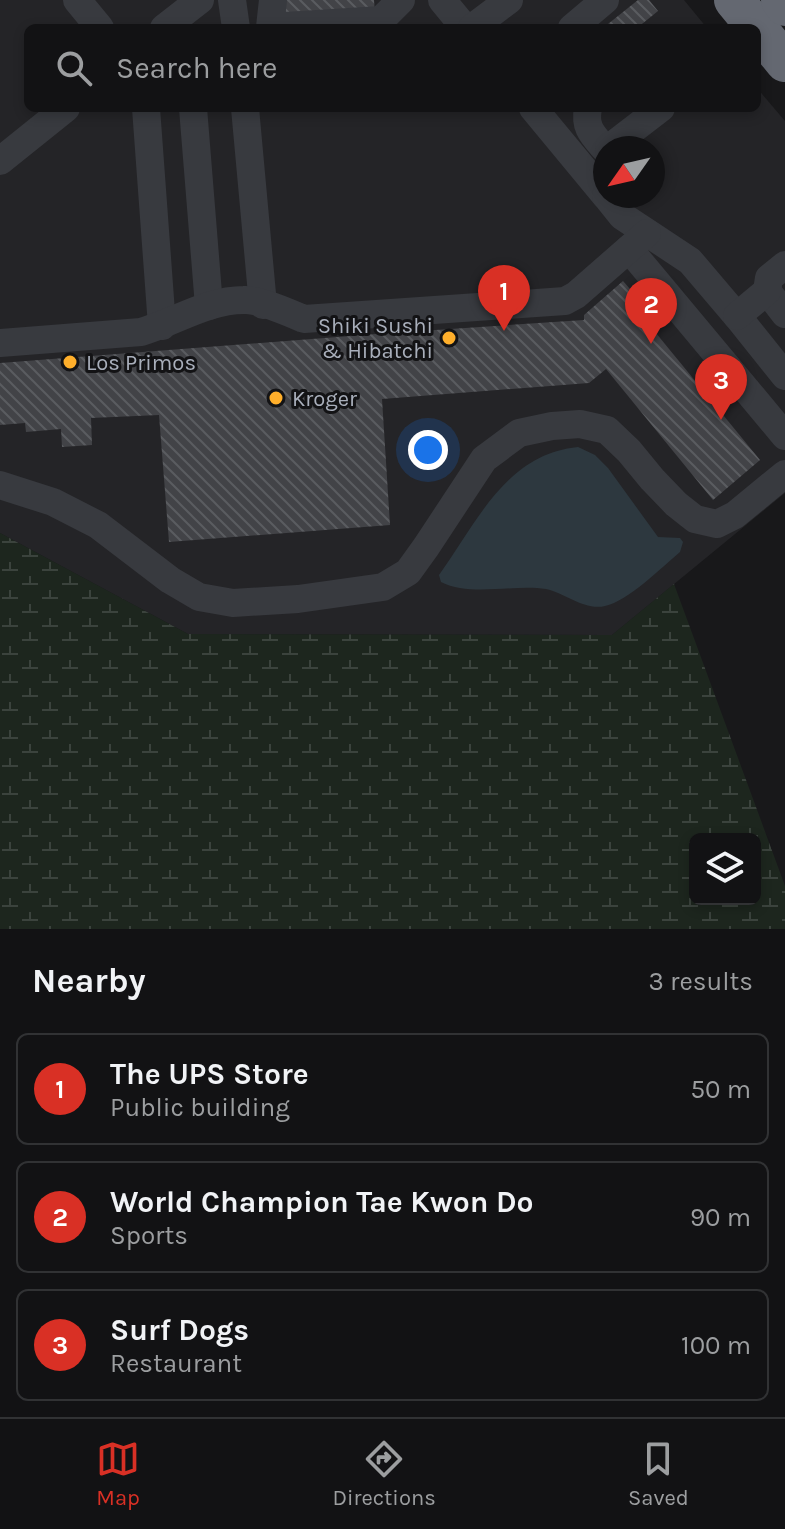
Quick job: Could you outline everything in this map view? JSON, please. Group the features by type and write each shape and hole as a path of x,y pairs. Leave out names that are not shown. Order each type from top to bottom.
{"highway":[{"path":"734,0 754,24"},
{"path":"781,0 785,6"},
{"path":"761,33 785,62"}],"lane":[{"path":"77,0 97,24"},
{"path":"91,0 110,24"},
{"path":"232,0 235,24"},
{"path":"269,18 381,20 401,0"},
{"path":"442,0 482,14"},
{"path":"577,24 605,0"},
{"path":"0,161 61,112"},
{"path":"146,112 162,326"},
{"path":"193,112 209,306"},
{"path":"245,112 263,305"},
{"path":"539,112 593,149"},
{"path":"587,112 588,129 593,139"},
{"path":"624,136 656,112"},
{"path":"616,208 785,436"},
{"path":"0,343 141,332 209,306 246,299 304,319 565,301 638,241"},
{"path":"638,241 690,261 784,374"},
{"path":"737,316 767,291 769,278 785,265"},
{"path":"767,291 785,314"},
{"path":"0,485 53,502 98,525 170,580 199,597 233,603 298,599 383,587 408,572 484,459 519,433 580,424 607,430 676,504 695,519 717,524 735,515 785,474"}],"shaded area":[{"path":"0,0 684,0 704,24 24,24 24,112 761,112 761,93 785,121 785,493 612,635 188,634 0,533"},
{"path":"578,447 595,455 608,468 658,537 680,538 683,542 680,552 634,591 614,603 598,607 546,589 465,589 441,582 439,575 481,513 512,477 531,462 553,452"}],"green space":[{"path":"0,533 188,634 612,635 674,584 785,886 785,929 0,929"}],"building":[{"path":"284,0 374,0 375,14 285,20"},
{"path":"638,0 649,0 658,11 642,24 608,24"},
{"path":"623,281 658,321 651,327 760,460 713,500 606,369 589,383 382,399 390,525 169,542 159,415 91,418 92,445 62,447 61,429 26,432 25,423 0,425 0,363 584,320 584,315"}],"place":[{"name":"The UPS Store","path":"504,331"},
{"name":"Shiki Sushi & Hibatchi","path":"449,338"},
{"name":"World Champion Tae Kwon Do","path":"651,344"},
{"name":"Los Primos","path":"70,362"},
{"name":"Kroger","path":"276,398"},
{"name":"Surf Dogs","path":"721,420"}]}
